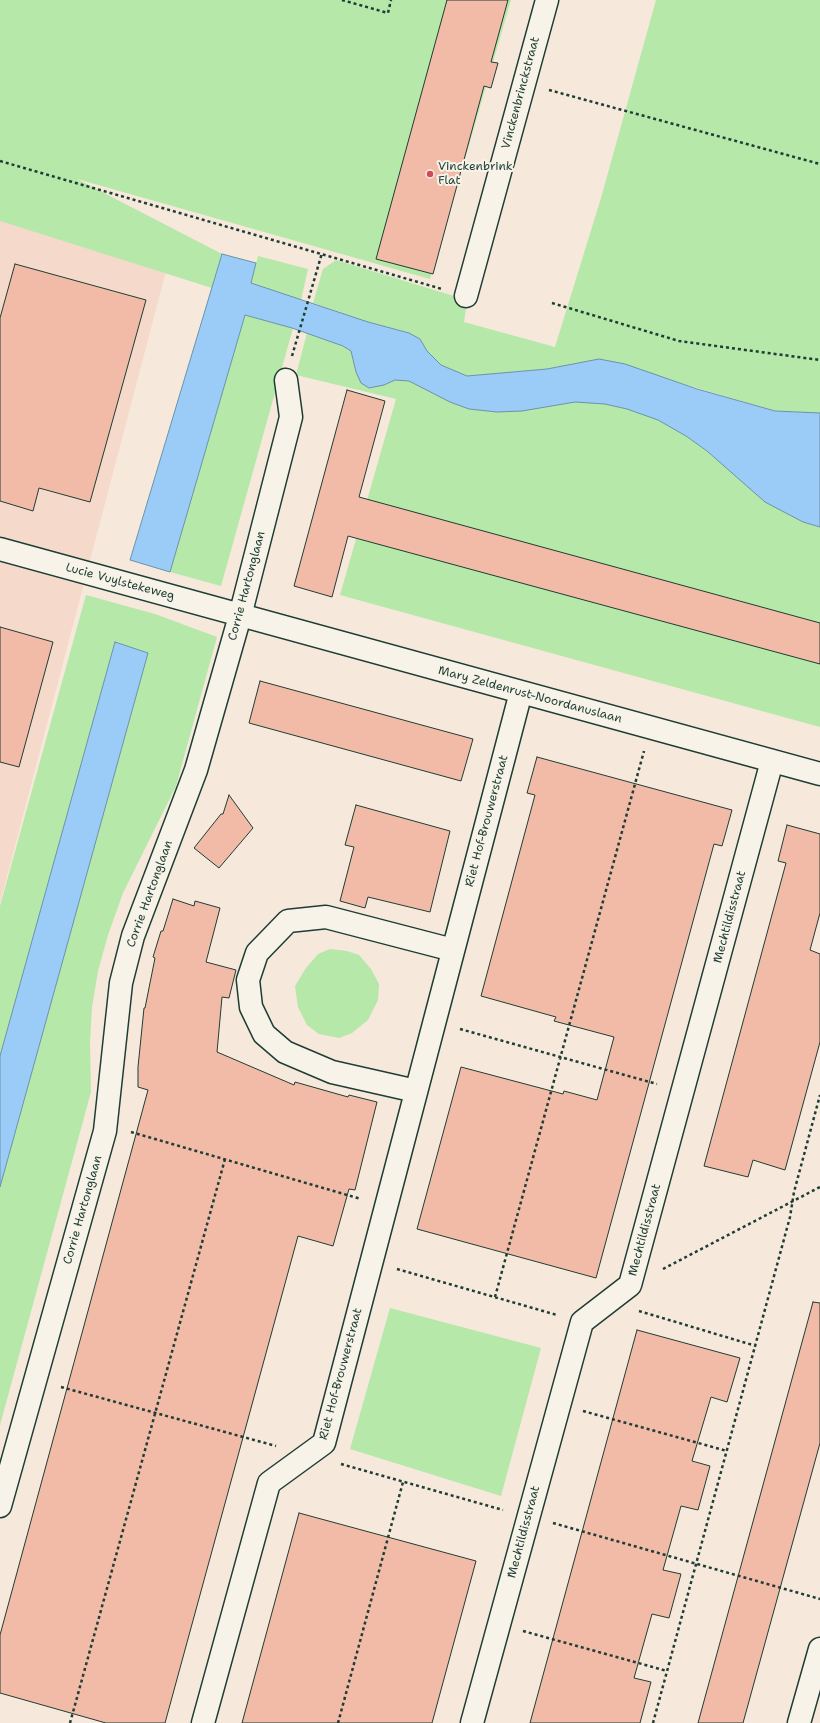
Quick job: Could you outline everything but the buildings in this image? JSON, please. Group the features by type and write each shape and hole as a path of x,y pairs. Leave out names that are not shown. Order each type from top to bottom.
{"street":[{"name":"Vinckenbrinckstraat","path":"466,296 547,0"},
{"name":"Corrie Hartonglaan","path":"0,1506 106,1124 121,983 133,936 196,770 240,616 291,417 286,380"},
{"name":"Lucie Vuylstekeweg","path":"0,549 240,616"},
{"name":"Mary Zeldenrust-Noordanuslaan","path":"240,616 820,774"},
{"name":"Riet Hof-Brouwerstraat","path":"203,1723 269,1483 324,1443 521,692"},
{"name":"Mechtildisstraat","path":"472,1723 582,1322 630,1285 772,761"},
{"path":"416,1091 332,1072 285,1052 264,1034 251,1007 248,980 257,953 288,921 326,917 453,950"},
{"path":"799,1723 820,1649"}],"path":[{"path":"342,0 388,13 391,0"},
{"path":"524,83 610,108 820,164"},
{"path":"0,161 322,253 466,296"},
{"path":"295,342 322,253"},
{"path":"552,303 679,342 820,360"},
{"path":"495,1297 650,728"},
{"path":"434,1022 683,1091"},
{"path":"653,1723 756,1346 820,1095"},
{"path":"106,1124 386,1206"},
{"path":"70,1723 225,1159"},
{"path":"630,1285 820,1187"},
{"path":"371,1262 582,1322"},
{"path":"608,1302 756,1346"},
{"path":"36,1380 308,1454 820,1599"},
{"path":"560,1404 727,1451"},
{"path":"338,1723 403,1482"},
{"path":"499,1624 667,1671"}],"shaded area":[{"path":"0,213 170,256 0,903"}],"green space":[{"path":"0,0 511,0 430,279 77,179 222,254 212,288 0,221"},
{"path":"656,0 820,0 820,413 775,411 599,359 547,369 467,376 441,365 427,351 420,339 409,333 368,322 313,303 323,269 336,260 467,300 464,322 555,347 601,198"},
{"path":"258,256 308,269 301,300 251,283"},
{"path":"245,315 293,328 221,586 170,572"},
{"path":"307,333 343,346 351,351 356,372 384,385 395,380 409,381 469,409 497,412 522,411 575,402 605,404 627,409 658,420 686,436 803,522 820,527 820,727 340,595 396,399 296,375"},
{"path":"86,595 155,614 217,637 176,786 123,893 108,935 98,971 92,1007 90,1043 91,1092 0,1425 0,1187 148,653 115,642 0,1056 0,906"},
{"path":"330,949 347,951 359,955 371,969 379,984 378,1000 368,1020 352,1033 339,1038 319,1034 307,1025 298,1007 295,986 306,968 318,954"},
{"path":"390,1308 541,1348 501,1496 350,1449"}],"water":[{"path":"222,254 256,263 251,283 368,322 409,333 420,339 427,351 441,365 467,376 547,369 599,359 625,364 697,389 775,411 820,413 820,527 803,522 765,502 707,451 686,436 658,420 627,409 605,404 575,402 522,411 497,412 469,409 450,402 409,381 395,380 384,385 369,388 361,383 356,372 351,351 343,346 292,328 245,315 170,572 130,560"},
{"path":"115,642 148,653 0,1187 0,1056"}],"place":[{"name":"Vinckenbrink Flat","path":"430,174"}]}
